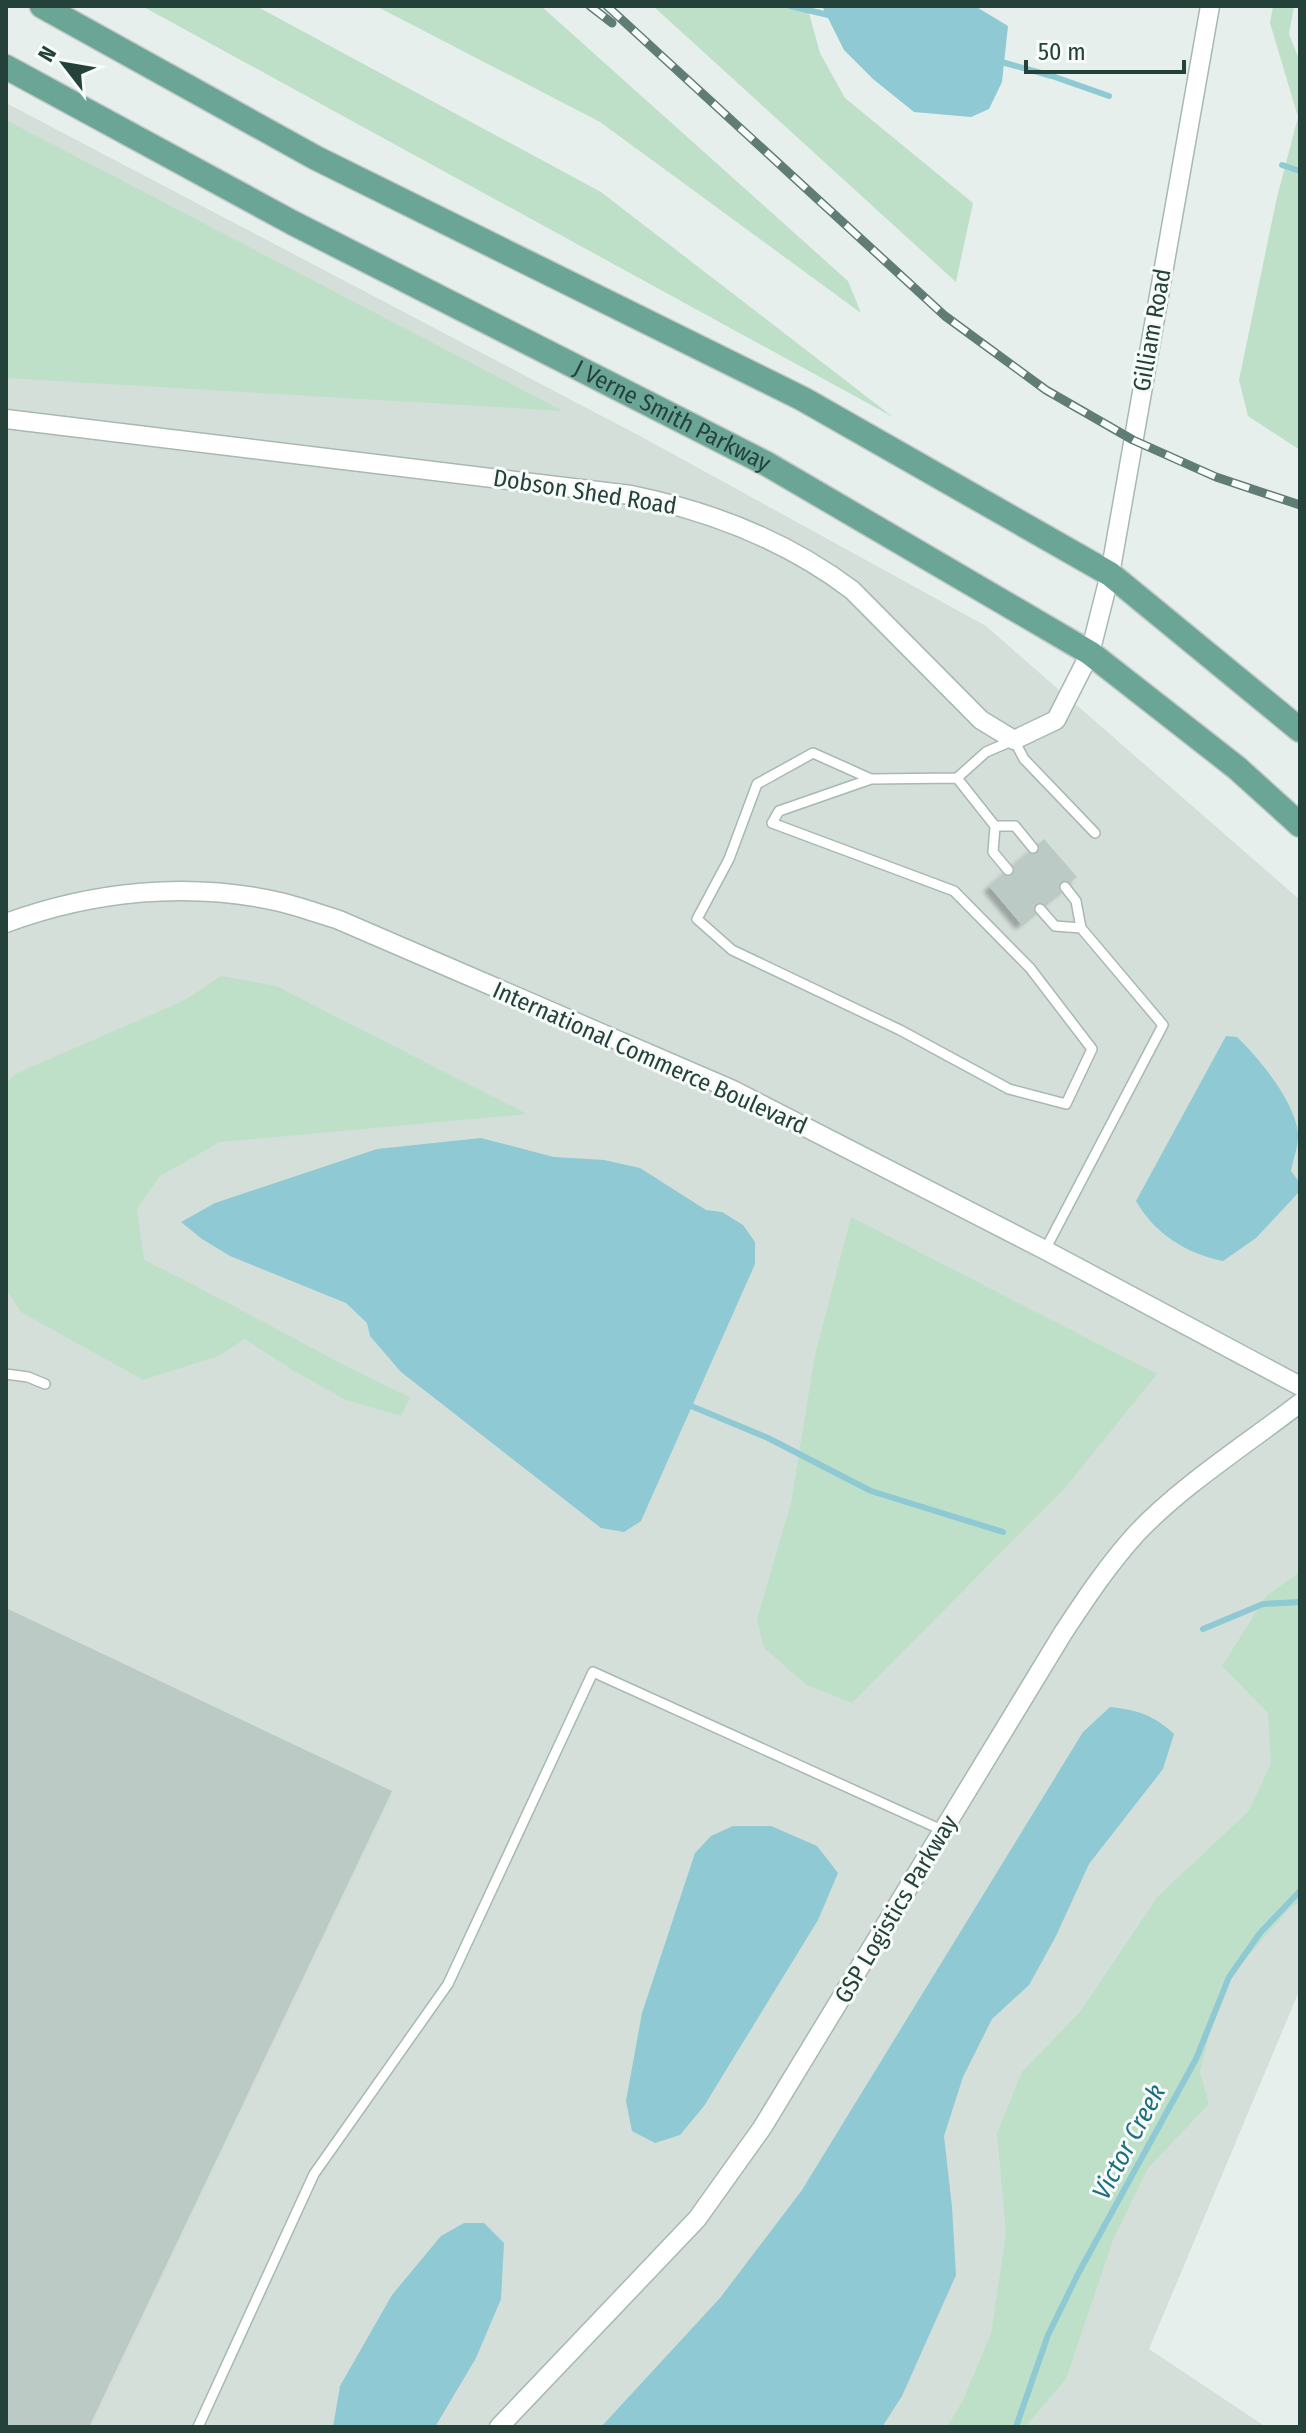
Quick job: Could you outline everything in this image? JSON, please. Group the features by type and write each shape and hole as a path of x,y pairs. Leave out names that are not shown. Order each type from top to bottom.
{"main road":[{"path":"42,6 316,158 803,399 1110,574 1300,730"},
{"name":"J Verne Smith Parkway","path":"6,67 293,223 767,464 1090,653 1237,768 1300,825"}],"street":[{"name":"Gilliam Road","path":"1090,653 1110,574 1210,6"},
{"name":"Dobson Shed Road","path":"6,419 631,495 691,509 769,540 831,574 852,590 981,720 1014,740"},
{"path":"1014,740 1056,720 1090,653"},
{"name":"International Commerce Boulevard","path":"6,923 47,908 129,892 213,893 279,902 339,920 733,1090 1045,1250 1300,1386"},
{"name":"GSP Logistics Parkway","path":"499,2427 662,2258 713,2197 762,2128 1063,1633 1108,1566 1170,1502 1300,1403"}],"lane":[{"path":"871,779 813,753 757,784 729,859 697,919 732,950 900,1030 1009,1089 1066,1104 1092,1049 1030,968 954,891 772,823 779,811 871,779 957,778 986,752 1014,740 1024,759 1095,833"},
{"path":"957,778 995,826 993,852 1008,870"},
{"path":"995,826 1015,826 1033,848"},
{"path":"1045,1250 1163,1025 1081,928 1076,901 1065,887"},
{"path":"1040,909 1055,926 1081,928"},
{"path":"6,1374 28,1377 45,1384"},
{"path":"198,2427 314,2174 448,1984 593,1672 944,1831"}],"shaded area":[{"path":"6,103 640,436 986,626 1300,900 1300,1989 1149,2349 1266,2427 6,2427"}],"green space":[{"path":"142,6 256,6 601,192 893,417"},
{"path":"376,6 541,6 848,281 861,313 600,122"},
{"path":"653,6 807,6 820,53 845,98 973,203 956,282"},
{"path":"1273,6 1294,6 1289,34 1300,62 1300,450 1248,416 1239,380 1277,197 1298,117 1270,23"},
{"path":"6,120 563,411 6,378"},
{"path":"221,976 276,986 527,1114 220,1142 160,1176 137,1209 144,1260 410,1397 401,1416 346,1400 245,1339 219,1356 143,1380 21,1312 6,1289 6,1082 15,1074 185,1000"},
{"path":"851,1217 1157,1374 1065,1488 852,1703 807,1685 764,1648 757,1619 791,1503 815,1355"},
{"path":"1300,1572 1300,1902 1289,1909 1221,1987 1200,2072 1209,2104 1148,2168 1113,2240 1066,2379 1025,2427 947,2427 962,2402 991,2334 1006,2233 997,2133 1022,2072 1080,2012 1158,1896 1249,1811 1271,1763 1268,1713 1222,1666 1267,1595"}],"water":[{"path":"822,6 975,6 1008,26 1002,82 989,109 971,117 914,112 873,79 844,50"},
{"path":"1226,1036 1237,1037 1255,1056 1275,1081 1290,1108 1298,1133 1291,1171 1300,1183 1300,1191 1256,1238 1223,1261 1197,1253 1173,1240 1152,1223 1136,1201"},
{"path":"481,1138 554,1157 604,1160 640,1168 706,1210 722,1212 743,1225 755,1242 755,1264 641,1521 624,1532 601,1528 401,1372 370,1336 367,1323 346,1303 230,1256 181,1222 215,1203 377,1149"},
{"path":"1110,1707 1145,1714 1174,1734 1163,1769 1089,1864 1056,1936 1029,1985 992,2019 963,2077 944,2136 956,2275 902,2396 882,2427 601,2427 720,2298 802,2190 1083,1732"},
{"path":"733,1826 771,1826 817,1846 838,1873 818,1920 704,2106 680,2135 655,2143 632,2131 626,2101 642,2013 695,1853 711,1836"},
{"path":"464,2223 484,2223 504,2243 501,2299 476,2358 435,2427 333,2427 340,2386 392,2295 441,2236"}],"building":[{"path":"1044,839 1077,877 1021,924 989,886"},
{"path":"6,1608 392,1791 89,2427 6,2427"}],"waterway":[{"path":"790,6 833,16"},
{"path":"998,61 1109,96"},
{"path":"1282,165 1300,171"},
{"path":"691,1406 768,1438 871,1491 1003,1532"},
{"path":"1203,1629 1263,1604 1300,1602"},
{"name":"Victor Creek","path":"1016,2427 1048,2335 1079,2272 1196,2059 1229,1977 1260,1933 1300,1891"}],"railway":[{"path":"590,6 612,23"},
{"path":"607,6 945,316 1046,390 1133,440 1216,477 1300,505"}]}
